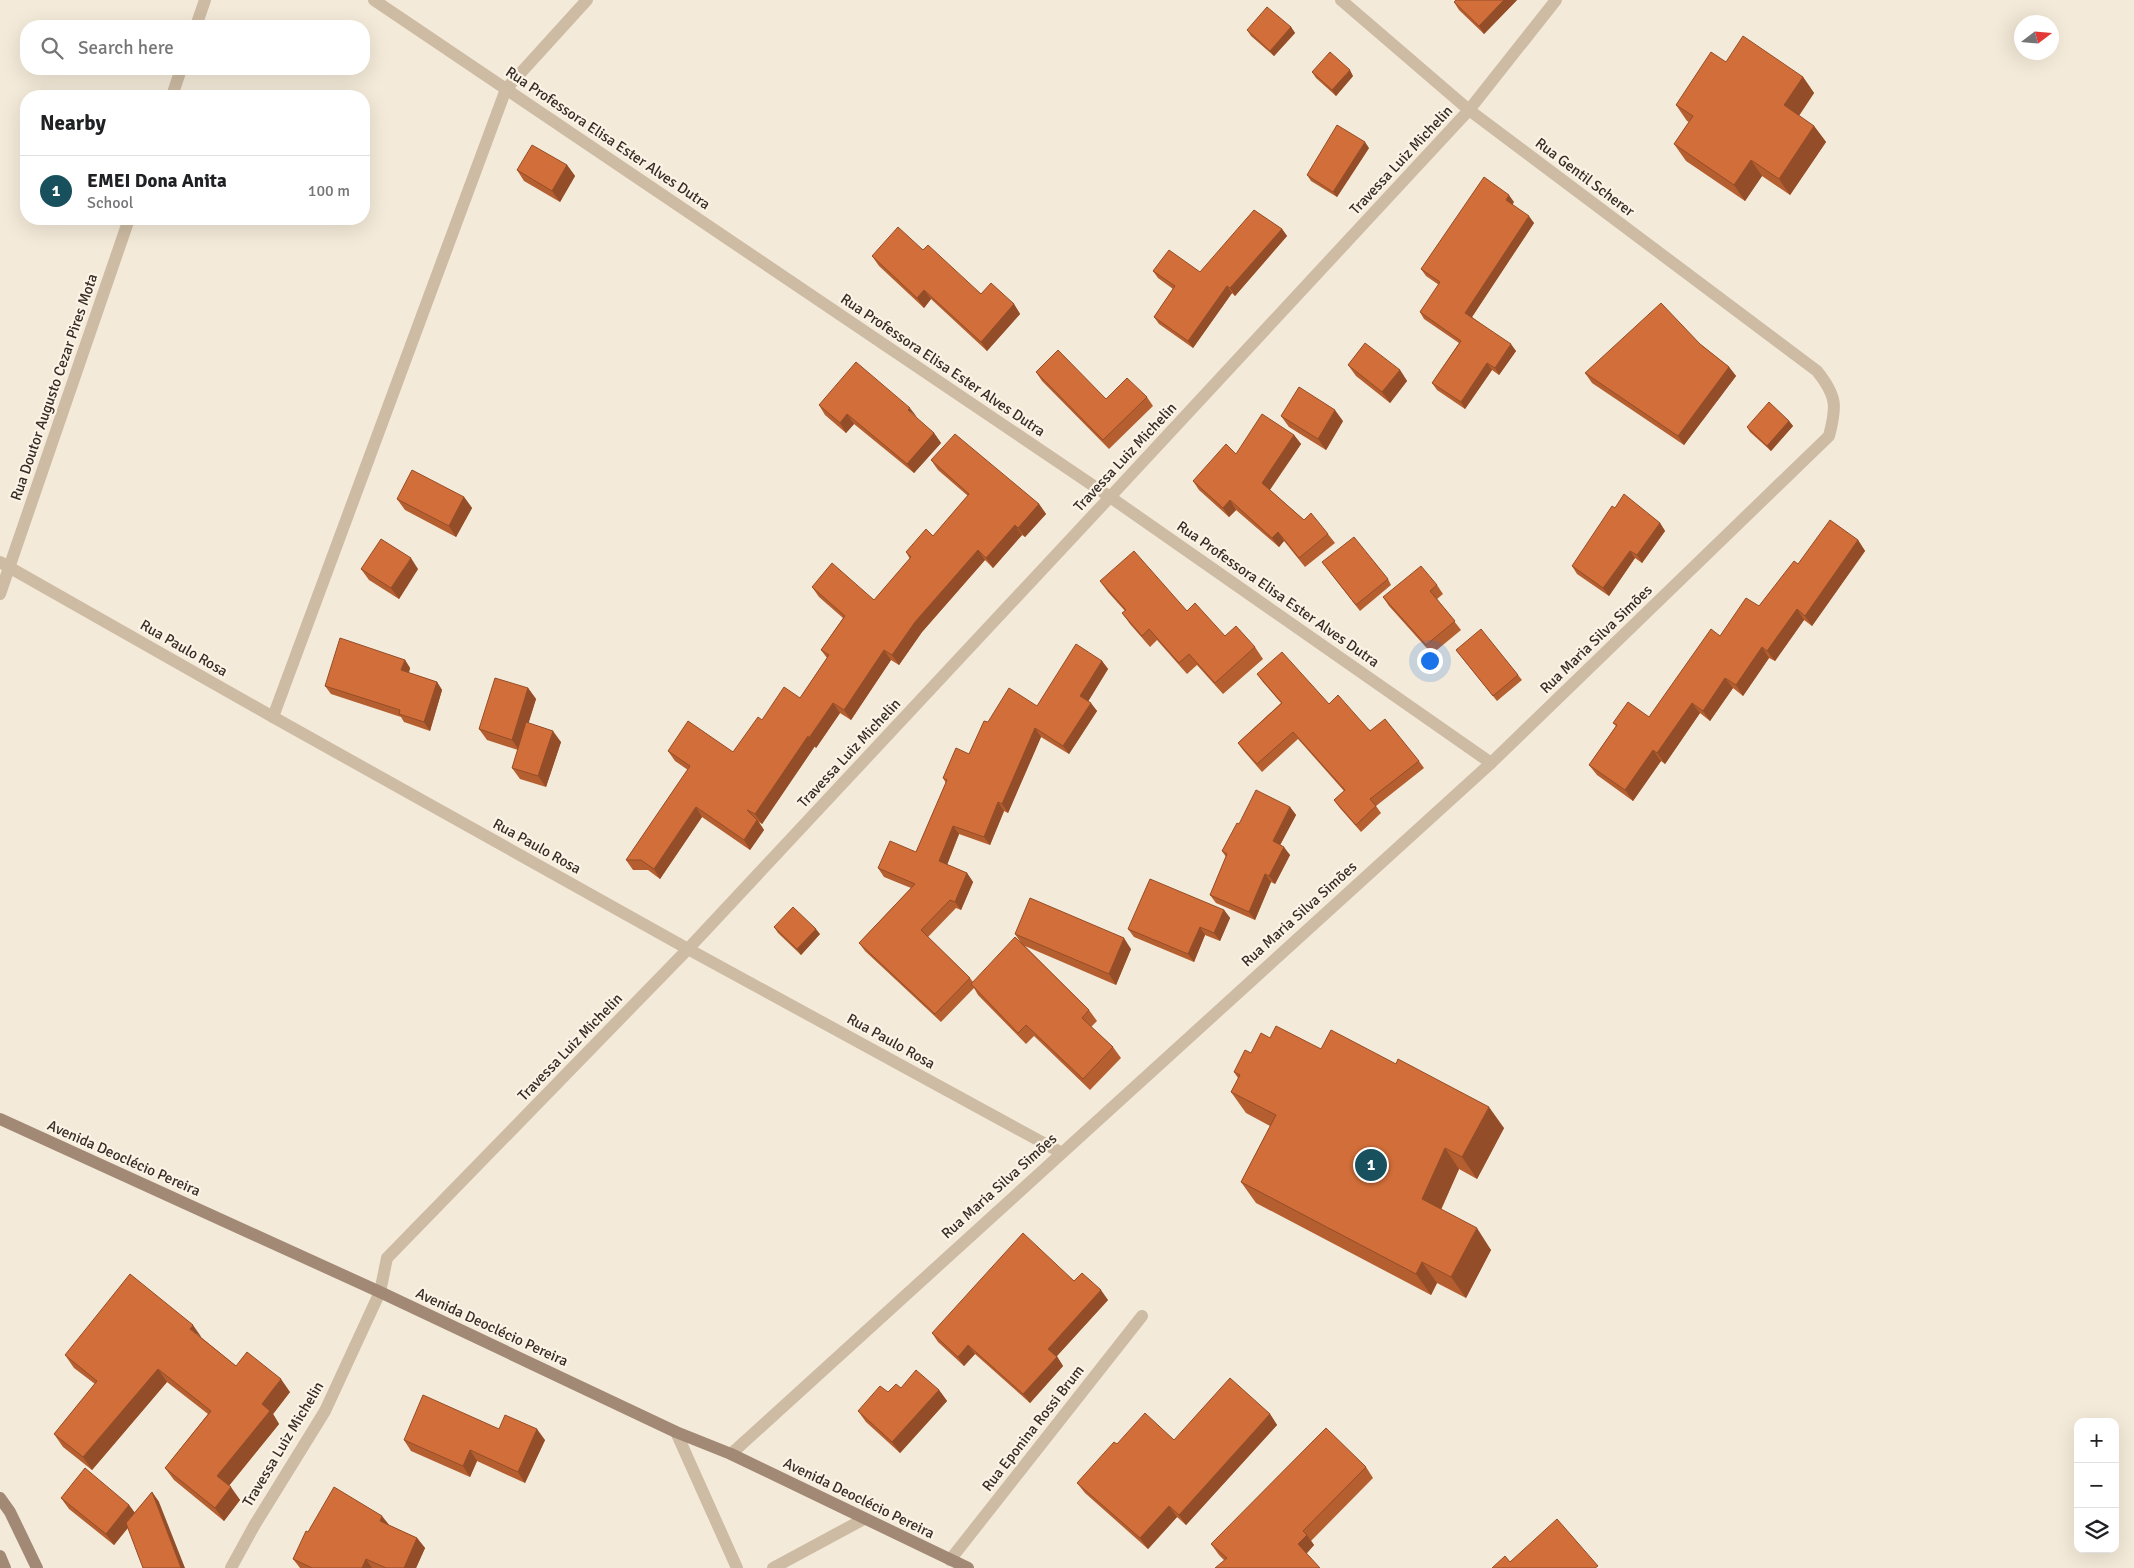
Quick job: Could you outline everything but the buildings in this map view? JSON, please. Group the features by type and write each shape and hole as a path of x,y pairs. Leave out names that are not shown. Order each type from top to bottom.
{"street":[{"path":"198,20 205,0"},
{"name":"Rua Professora Elisa Ester Alves Dutra","path":"374,0 1110,497 1490,763"},
{"path":"273,717 506,89 587,0"},
{"name":"Rua Gentil Scherer","path":"1341,0 1469,110 1817,371"},
{"name":"Travessa Luiz Michelin","path":"231,1568 254,1526 325,1411 380,1292 387,1258 688,949 1110,497 1469,110 1556,0"},
{"path":"174,90 179,75"},
{"name":"Rua Doutor Augusto Cezar Pires Mota","path":"0,594 5,564 127,225"},
{"name":"Rua Maria Silva Simões","path":"730,1454 1490,763 1828,436 1835,412 1830,387 1817,371"},
{"name":"Rua Paulo Rosa","path":"5,564 273,717 688,949 1060,1152"},
{"name":"Avenida Deoclécio Pereira","path":"0,1119 380,1292 676,1432 730,1454 968,1568"},
{"name":"Rua Eponina Rossi Brum","path":"950,1560 1142,1316"},
{"path":"676,1432 737,1568"},
{"path":"0,1498 10,1512 37,1568"},
{"path":"773,1568 864,1519"},
{"path":"0,1556 5,1568"}],"place":[{"name":"EMEI Dona Anita","path":"1371,1165"}]}
